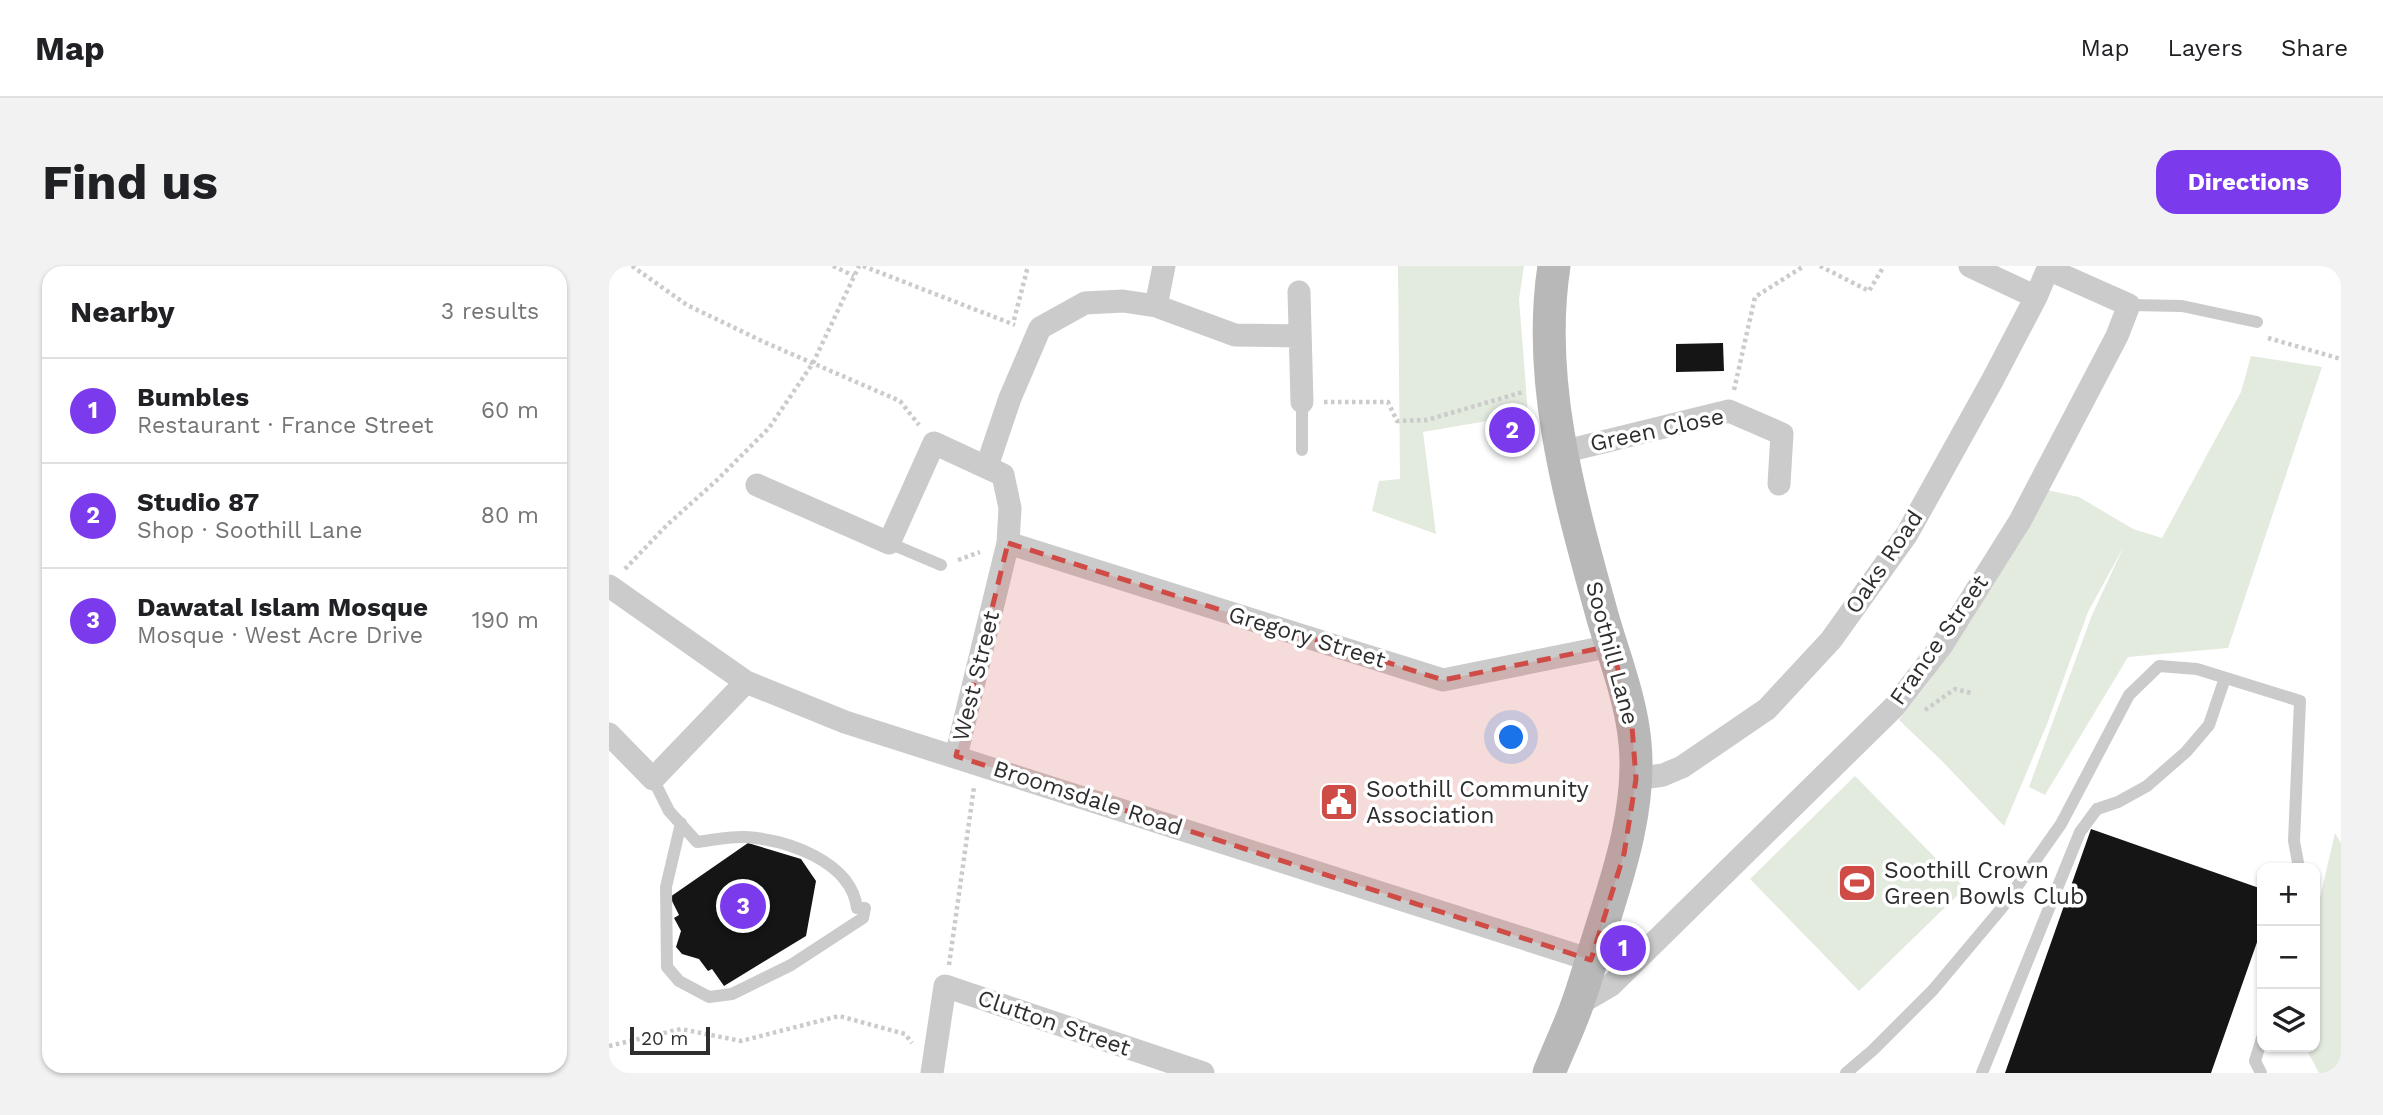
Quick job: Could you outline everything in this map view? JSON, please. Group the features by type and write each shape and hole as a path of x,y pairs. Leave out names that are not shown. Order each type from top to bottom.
{"main road":[{"name":"Soothill Lane","path":"1549,1073 1577,1005 1624,854 1636,779 1631,713 1583,546 1562,452 1552,383 1549,301 1554,266"}],"street":[{"path":"1156,306 1164,266"},
{"path":"1970,266 2036,297"},
{"path":"2048,268 2129,305"},
{"name":"Oaks Road","path":"1636,779 1663,775 1682,767 1767,709 1831,640 1907,534 2036,297 2048,268"},
{"path":"1299,292 1302,402"},
{"path":"987,466 1010,398 1040,328 1085,303 1123,301 1156,306 1235,335 1300,336"},
{"name":"France Street","path":"1577,1005 1611,985 1895,706 1942,645 2020,521 2117,336 2129,305"},
{"name":"Green Close","path":"1562,452 1729,411 1782,433 1779,484"},
{"path":"757,485 889,543 934,443"},
{"name":"West Street","path":"934,443 1003,475 1010,508 1008,543 956,756"},
{"name":"Gregory Street","path":"1008,543 1443,680 1611,646"},
{"name":"Broomsdale Road","path":"614,581 746,682 845,722 1591,960"},
{"path":"609,734 653,779 746,682"},
{"path":"932,1073 945,986"},
{"name":"Clutton Street","path":"945,986 1203,1073"}],"lane":[{"path":"2129,305 2182,306 2258,329"},
{"path":"1302,402 1302,450"},
{"path":"889,543 941,565"},
{"path":"1846,1073 1933,990 2001,909 2061,824 2129,695 2159,666 2197,669 2300,701 2294,841 2298,863"},
{"path":"1982,1073 2080,832 2097,809 2118,802 2147,786 2186,752 2209,724 2225,678"},
{"path":"653,779 669,811 681,823 697,842 746,837 802,849 827,862 851,892 857,908 865,908 863,918 791,965 732,994 709,997 679,981 667,967 666,887 681,823"},
{"path":"2258,1052 2255,1061 2261,1073"}],"path":[{"path":"632,266 687,305 900,401 934,443"},
{"path":"833,266 855,276"},
{"path":"614,581 667,525 769,428 815,364 861,266 1038,333"},
{"path":"1013,324 1028,266"},
{"path":"1729,411 1755,297 1804,266"},
{"path":"1819,266 1869,291 1884,266"},
{"path":"2258,329 2341,359"},
{"path":"1302,402 1388,402 1397,421 1427,420 1552,383"},
{"path":"941,565 1008,543"},
{"path":"1917,713 1929,709 1955,690 1971,693"},
{"name":"West Street","path":"945,986 974,788 956,756"},
{"path":"609,1046 681,1029 741,1041 838,1016 905,1034 918,1053"}],"highlighted area":[{"path":"1008,543 1443,680 1611,646 1631,713 1636,779 1624,854 1591,960 956,756"}],"shaded area":[{"path":"1398,266 1524,266 1519,299 1528,414 1423,432 1436,534 1372,511 1379,481 1400,479"},
{"path":"2251,356 2322,367 2228,648 2128,657 2045,795 2029,787 2092,615 2124,546 2088,612 2047,724 2004,826 1899,720 1930,680 2026,530 2047,490 2079,497 2133,529 2162,538 2241,392"},
{"name":"Soothill Crown Green Bowls Club","path":"1855,776 1965,888 1859,991 1750,879"},
{"path":"2335,833 2341,843 2341,1073 2319,1073 2308,1052 2320,1052 2320,898"}],"building":[{"path":"1723,343 1724,371 1676,372 1676,344"},
{"path":"2091,829 2257,887 2257,942 2211,1073 2005,1073"},
{"path":"748,843 801,859 816,881 806,936 724,986 712,969 708,971 699,959 682,954 676,947 681,931 674,918 679,915 670,897"}],"place":[{"name":"Studio 87","path":"1512,430"},
{"name":"Soothill Community Association","path":"1339,802"},
{"name":"Soothill Crown Green Bowls Club","path":"1857,883"},
{"name":"Dawatal Islam Mosque","path":"743,906"},
{"name":"Bumbles","path":"1623,948"}]}
